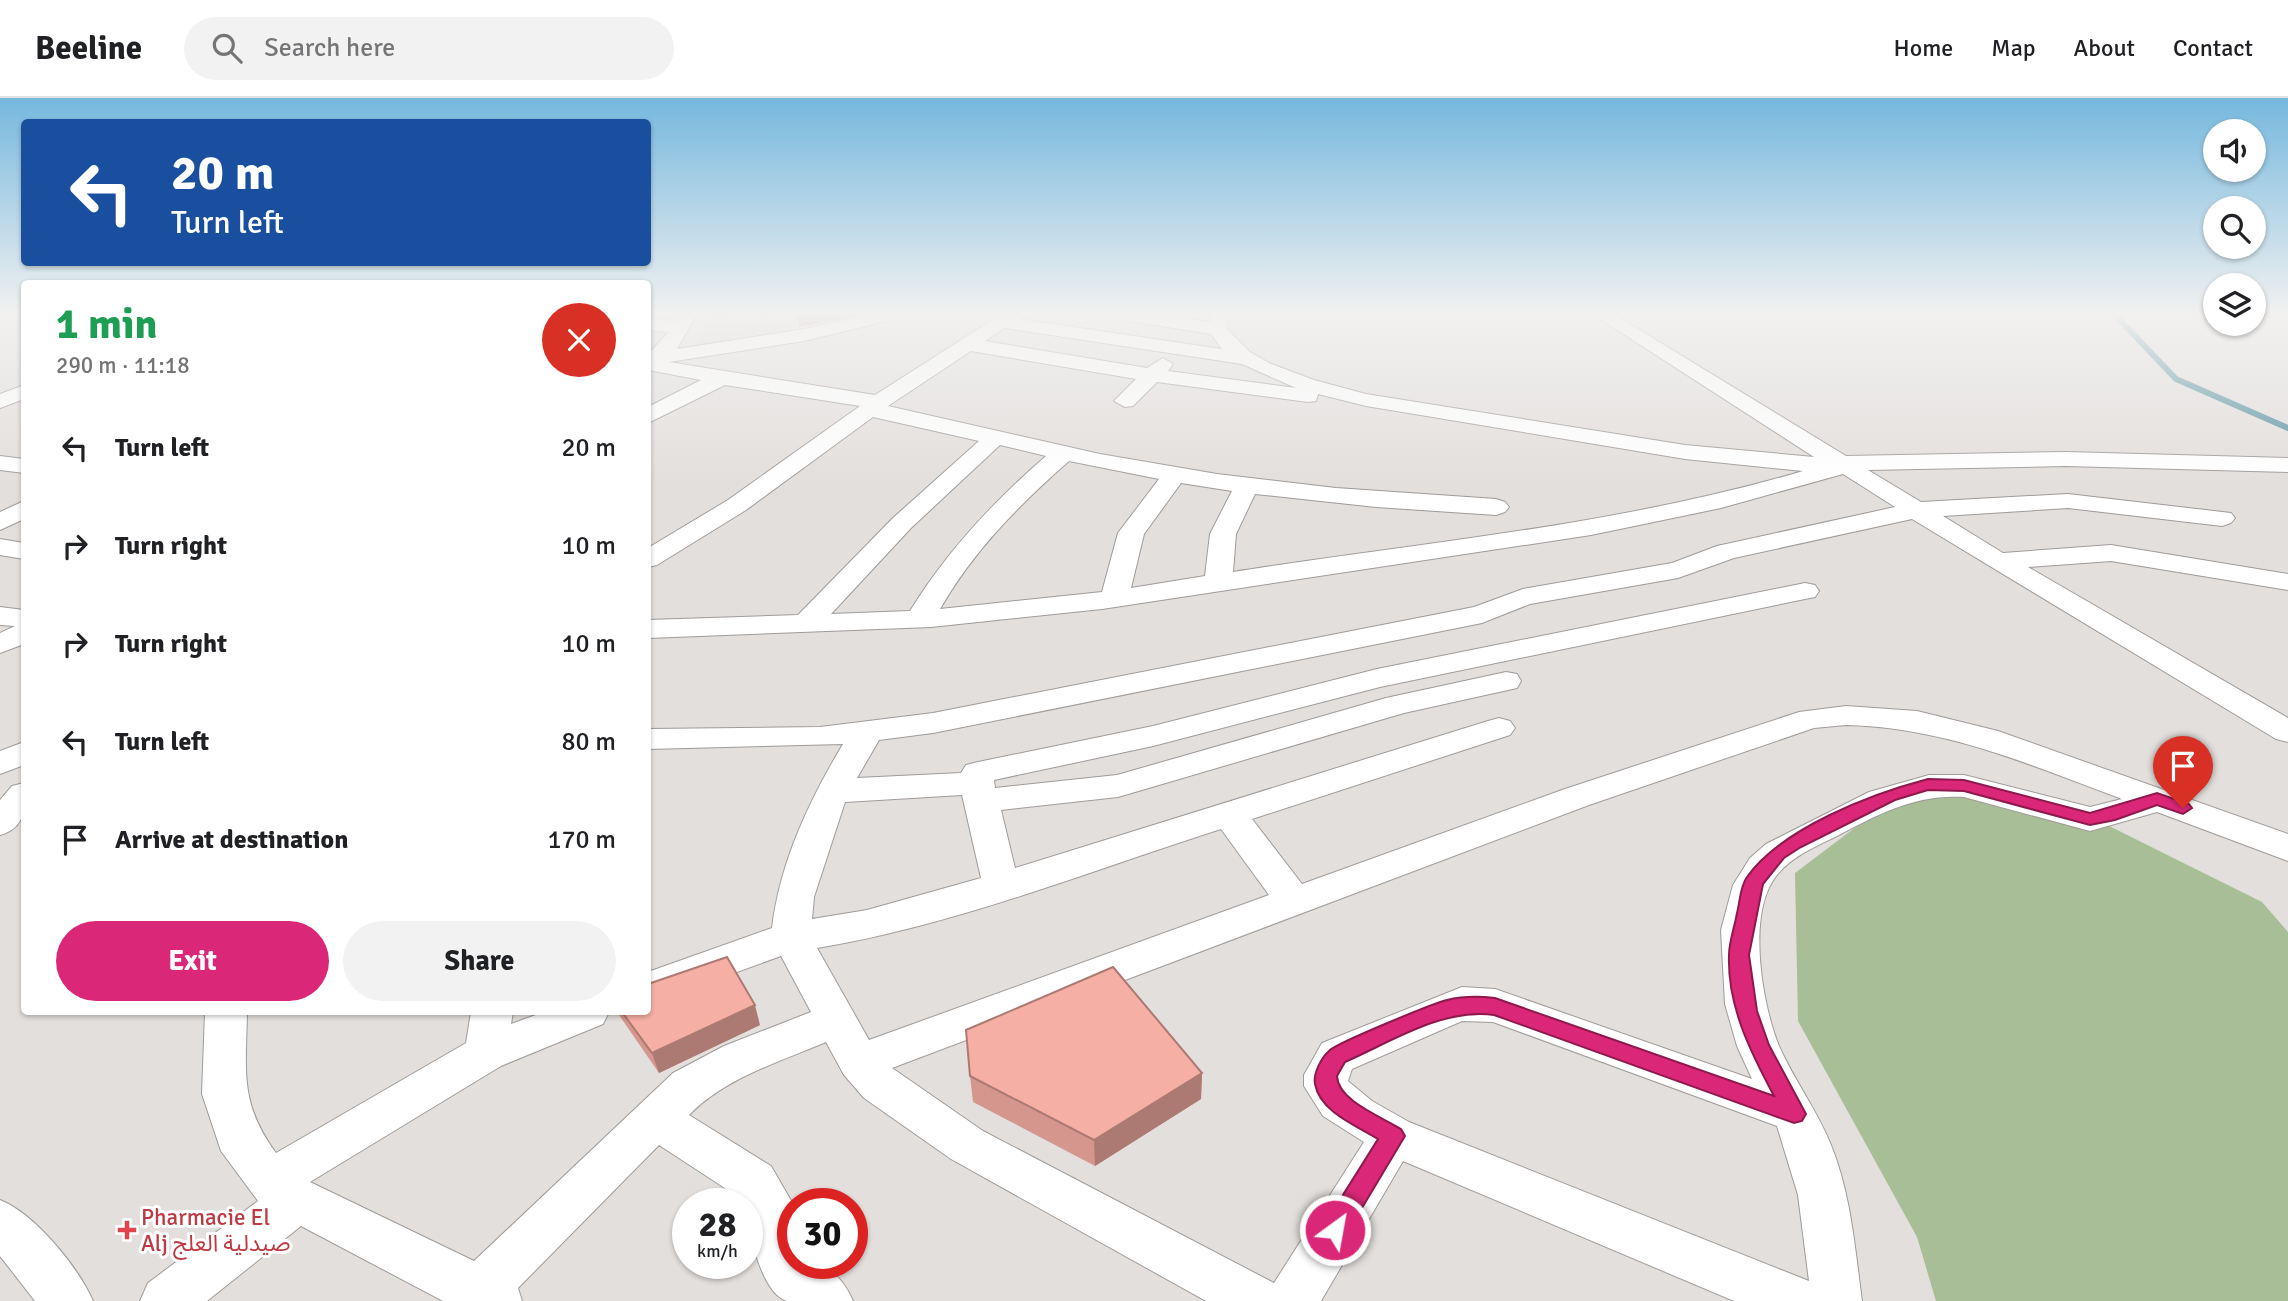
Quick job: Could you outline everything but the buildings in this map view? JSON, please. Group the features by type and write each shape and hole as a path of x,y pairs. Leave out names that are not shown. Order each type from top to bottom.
{"street":[{"path":"692,371 875,406 1065,453 1175,475 1360,499 1496,507"},
{"path":"651,557 715,521 927,371"},
{"path":"1129,371 1294,395 1340,394"},
{"path":"1125,401 1156,371"},
{"path":"1276,371 1294,380 1340,394 1685,452 1756,461 1849,465 2066,459 2288,465"},
{"path":"1695,371 1849,465 1998,561 2288,732"},
{"path":"651,414 672,401 723,378"},
{"path":"0,402 21,392"},
{"path":"807,623 902,523 996,437"},
{"path":"920,618 951,564 1021,490 1065,453"},
{"path":"0,464 21,467"},
{"path":"651,629 920,618 1025,610 1114,598 1547,535 1758,493 1849,465"},
{"path":"1114,598 1131,533 1175,475"},
{"path":"1219,581 1223,534 1247,486"},
{"path":"651,739 820,737 867,733 1031,704 1474,615 1523,597 1678,570 1726,552 1917,510 2068,501 2222,518"},
{"path":"0,522 21,511"},
{"path":"0,547 21,550"},
{"path":"1998,561 2110,553 2148,557 2288,582"},
{"path":"1599,583 1642,622"},
{"path":"1001,885 979,792 978,773 1153,736 1377,678 1805,591"},
{"path":"0,616 21,619"},
{"path":"0,644 21,634"},
{"path":"832,791 979,792 1118,786 1397,705 1506,681"},
{"path":"859,1062 1590,793 1810,719 1839,715 1889,716 1944,725 1988,737 2288,848"},
{"path":"651,987 791,937 867,925 1499,728"},
{"path":"867,733 832,791 795,897 791,937 859,1062 880,1085 967,1144 1256,1301"},
{"path":"0,763 21,754"},
{"path":"1836,1301 1819,1182 1813,1158 1750,1023 1739,955 1754,881 1778,854 1794,842 1889,796 1928,785 1964,786 2090,819 2109,816 2157,799"},
{"path":"0,823 21,797"},
{"path":"1229,814 1294,901"},
{"path":"1794,1114 1495,1006 1462,1004 1337,1056 1330,1065 1326,1086 1344,1107 1393,1136 1795,1301"},
{"path":"226,1015 223,1094 237,1138 283,1191 483,1297 654,1118 689,1086 739,1059 836,1020"},
{"path":"166,1301 283,1191 489,1032 573,1015"},
{"path":"654,1118 754,1181 769,1204 780,1252 789,1272 827,1301"},
{"path":"1292,1301 1393,1136"},
{"path":"0,1223 18,1240 67,1301"}],"green space":[{"path":"1966,784 2089,816 2262,902 2288,932 2288,1301 1936,1301 1917,1237 1798,1021 1795,873 1873,814"}],"waterway":[{"path":"2169,371 2176,379 2288,428"}],"place":[{"name":"Pharmacie El Alj صيدلية العلج","path":"127,1230"}],"route":[{"path":"1335,1230 1393,1136 1344,1107 1331,1095 1326,1086 1326,1075 1337,1056 1462,1004 1495,1006 1794,1114 1759,1047 1746,1011 1739,955 1754,881 1763,867 1778,854 1794,842 1889,796 1908,788 1943,783 2090,819 2109,816 2157,799 2183,808"}]}
